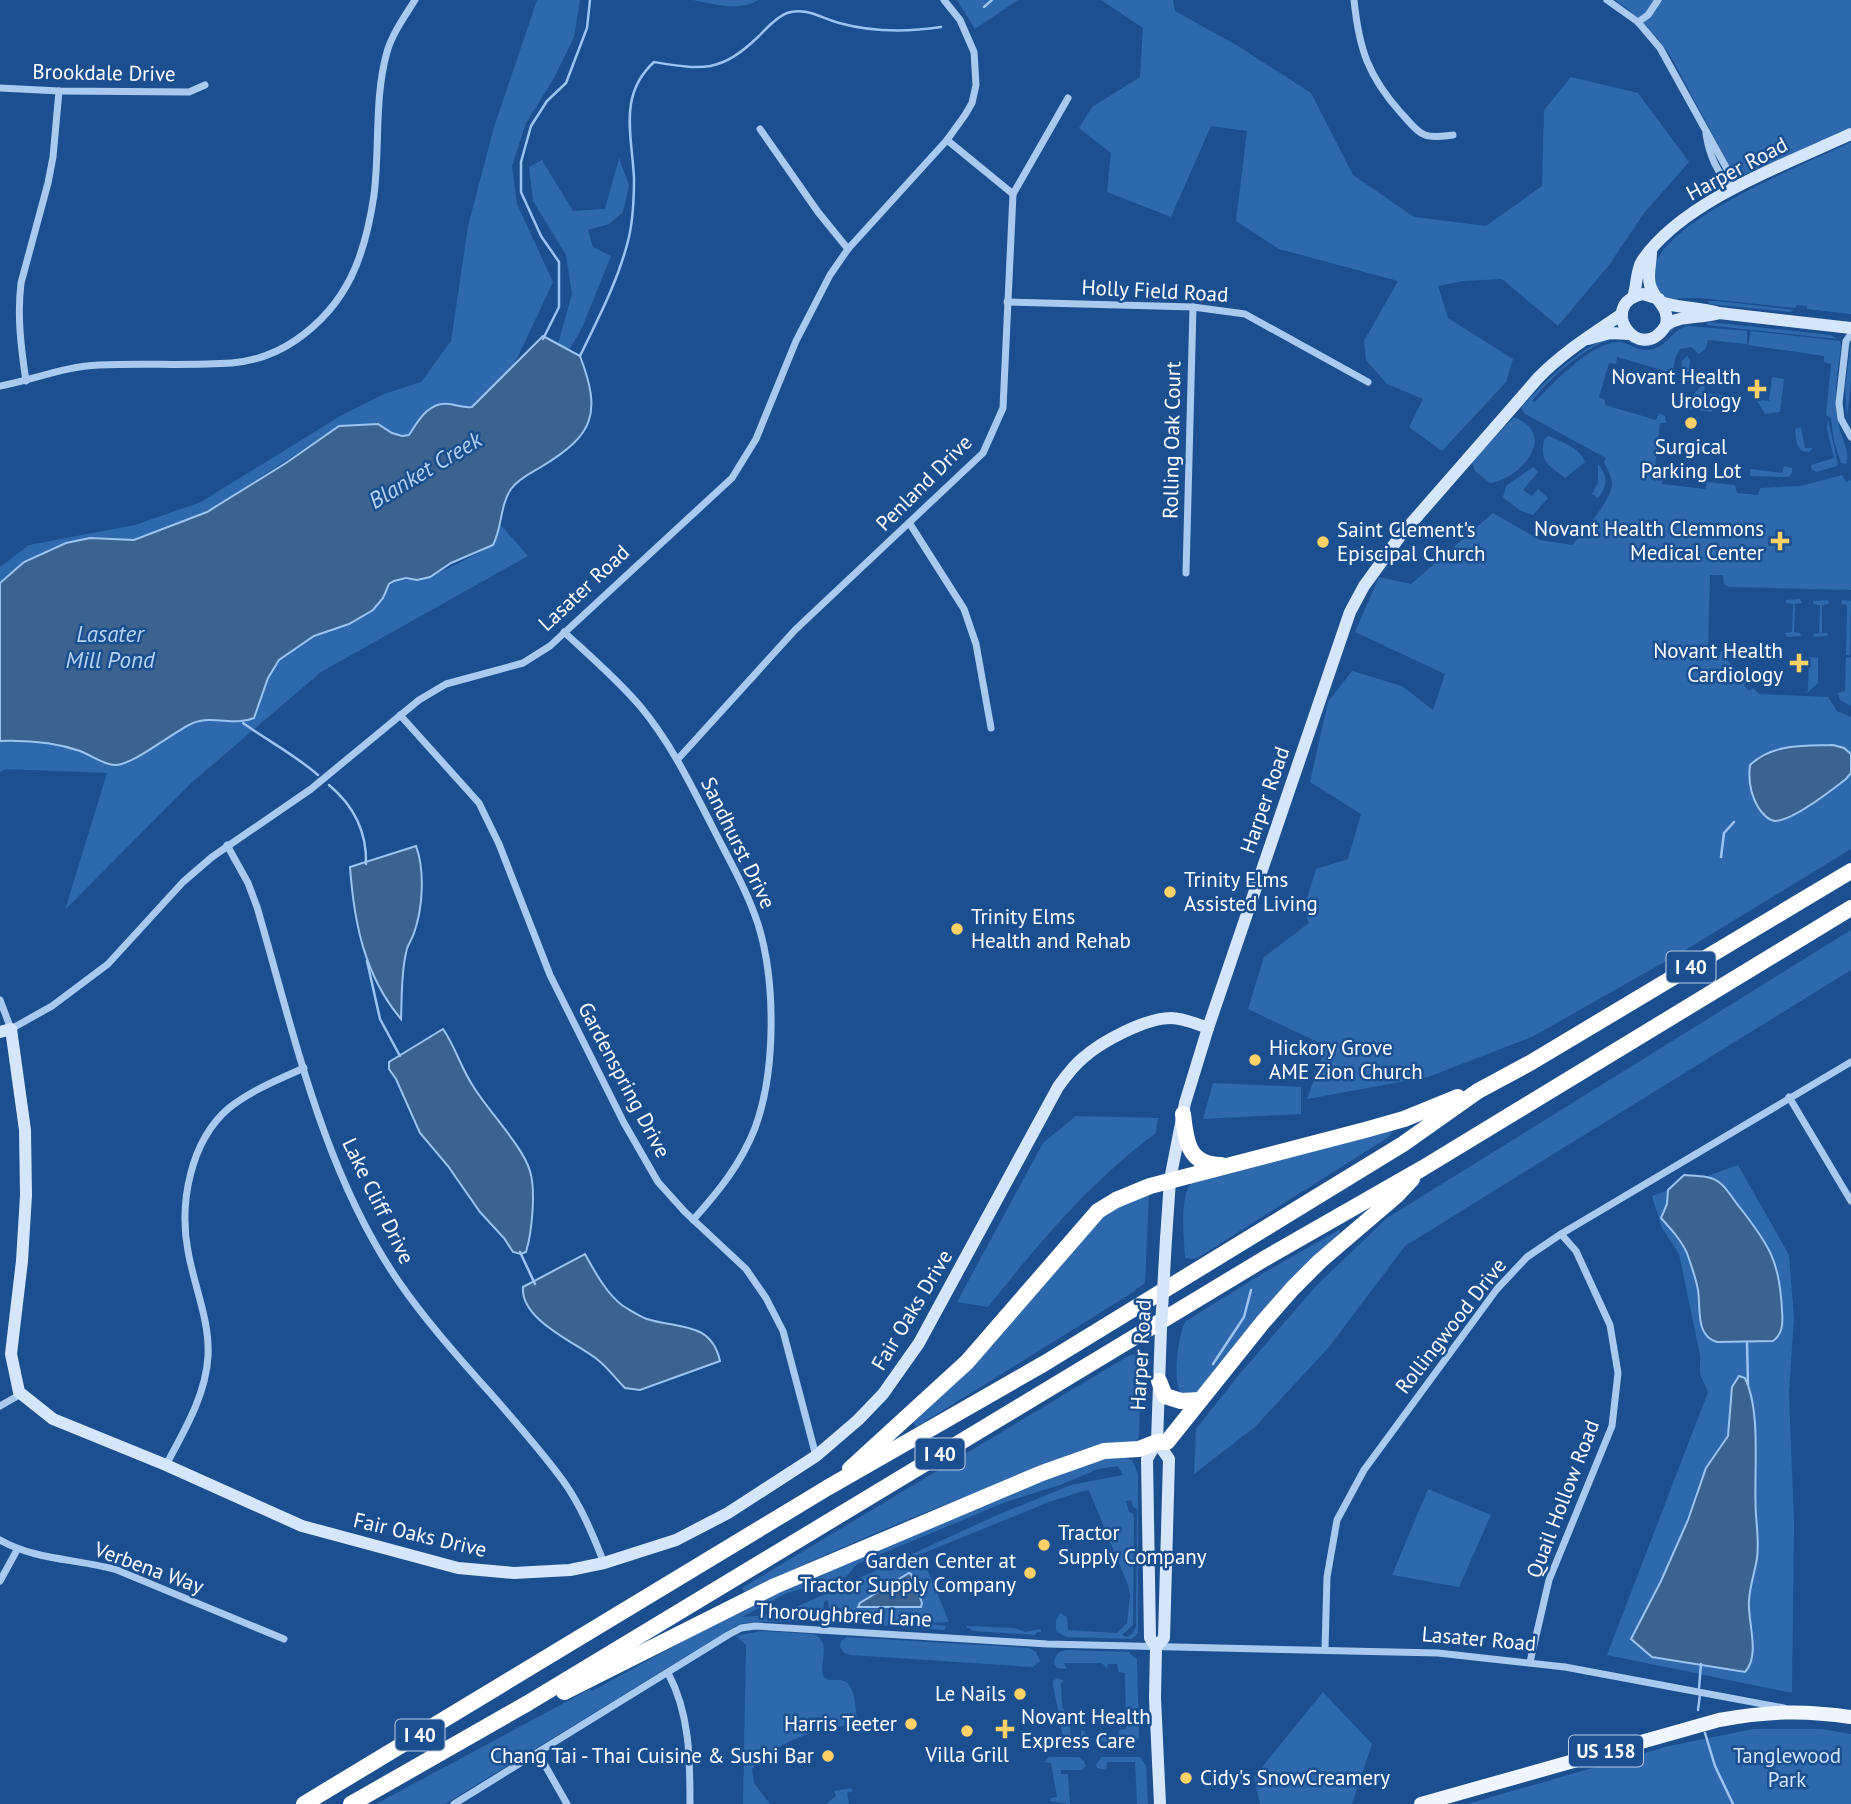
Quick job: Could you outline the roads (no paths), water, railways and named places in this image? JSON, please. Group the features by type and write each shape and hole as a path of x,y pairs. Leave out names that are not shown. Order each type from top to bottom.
{"highway":[{"name":"I 40","path":"304,1804 827,1488 896,1451 1104,1328 1404,1144 1478,1091 1530,1063 1851,871"},
{"name":"I 40","path":"351,1804 528,1703 1264,1259 1423,1168 1851,908"},
{"path":"827,1488 907,1419 967,1362 1098,1211 1130,1193 1170,1180 1404,1119 1478,1091"},
{"path":"1183,1114 1186,1136 1197,1160 1207,1165 1223,1165"},
{"path":"528,1703 553,1697 787,1580 1042,1473 1097,1453 1139,1449 1157,1442 1167,1442 1263,1322 1320,1261 1396,1196 1423,1168"},
{"path":"1159,1381 1165,1396 1181,1401 1199,1400"}],"main road":[{"name":"Harper Road","path":"1633,297 1641,262 1681,222 1732,190 1851,134"},
{"path":"1651,252 1649,281 1667,313 1666,325"},
{"path":"1719,313 1707,317 1681,317 1666,325 1657,336 1650,339 1636,338 1622,321 1622,314 1628,302 1643,294 1671,306 1851,328"},
{"name":"Harper Road","path":"1160,1804 1155,1698 1156,1647 1150,1639 1147,1459 1157,1442 1170,1180 1183,1114 1208,1028 1338,643 1364,586 1401,535 1538,377 1598,328 1622,314"},
{"name":"Harper Road","path":"1587,339 1610,334 1630,334"},
{"name":"Fair Oaks Drive","path":"21,1394 53,1419 166,1465 302,1526 458,1568 514,1573 570,1570 604,1563 676,1540 728,1513 817,1456 858,1420 883,1394 919,1343 1058,1087 1071,1069 1104,1043 1155,1021 1178,1019 1208,1028"},
{"path":"6,1030 25,1130 26,1195 22,1261 11,1354 21,1394"},
{"name":"Harper Road","path":"1156,1647 1164,1638 1169,1460 1157,1442"},
{"name":"US 158","path":"1421,1804 1748,1714 1793,1711 1851,1717"}],"street":[{"path":"0,386 69,368 97,365 234,363 260,358 282,349 311,330 331,310 358,265 367,235 374,193 382,80 388,49 415,0"},
{"name":"Lasater Road","path":"6,1030 52,1006 108,964 183,882 227,845 311,789 400,715 446,684 523,663 550,646 733,478 756,439 813,305 848,249 947,140 972,103 977,74 974,52 966,32 944,0"},
{"path":"1354,0 1357,28 1367,66 1386,96 1409,122 1425,135 1452,135"},
{"path":"1607,0 1638,22 1660,47 1731,176 1732,190"},
{"path":"1638,22 1648,15 1658,0"},
{"name":"Brookdale Drive","path":"0,88 189,92 205,85"},
{"path":"26,381 19,331 20,291 48,183 59,91"},
{"path":"947,140 1013,194 1068,98"},
{"path":"760,128 818,212 848,249"},
{"name":"Penland Drive","path":"678,759 795,630 983,453 1003,408 1013,194"},
{"name":"Holly Field Road","path":"1007,302 1193,307 1245,314 1368,382"},
{"name":"Rolling Oak Court","path":"1186,573 1193,307"},
{"path":"1850,435 1841,419 1839,403 1846,341 1851,334"},
{"path":"1850,435 1851,424"},
{"path":"910,524 964,609 976,644 991,728"},
{"name":"Sandhurst Drive","path":"564,632 640,706 678,759 750,905 762,943 769,991 770,1051 760,1113 732,1173 719,1192 693,1220"},
{"name":"Gardenspring Drive","path":"400,715 479,803 499,844 550,975 624,1123 658,1182 693,1220 746,1269 766,1297 783,1331 817,1456"},
{"name":"Lake Cliff Drive","path":"227,845 248,883 257,907 304,1068 341,1173 366,1226 393,1272 436,1332 565,1484 591,1531 604,1563"},
{"path":"0,1000 6,1030"},
{"name":"Rollingwood Drive","path":"1325,1649 1327,1577 1337,1520 1364,1470 1497,1289 1527,1257 1561,1234 1851,1062"},
{"path":"166,1465 202,1390 207,1363 206,1332 188,1249 185,1217 186,1198 195,1159 210,1130 228,1110 257,1091 304,1068"},
{"path":"1789,1097 1851,1201"},
{"name":"Quail Hollow Road","path":"1530,1662 1549,1580 1612,1426 1618,1373 1610,1325 1576,1251 1561,1234"},
{"path":"0,1406 21,1394"},
{"name":"Verbena Way","path":"0,1540 17,1550 117,1570 284,1639"},
{"path":"0,1581 17,1550"},
{"name":"Thoroughbred Lane","path":"454,1804 734,1632 755,1626 1047,1644 1156,1647"},
{"name":"Lasater Road","path":"1156,1647 1438,1653 1530,1662 1793,1711"},
{"path":"668,1673 686,1721 690,1804"},
{"path":"538,1753 567,1804"}],"water":[{"name":"Lasater Mill Pond","path":"543,336 580,356 591,393 589,421 573,444 521,479 511,489 493,545 451,563 430,577 394,581 389,584 383,598 373,610 349,624 314,636 279,660 268,678 254,718 239,721 199,721 132,760 115,765 60,746 30,741 0,741 0,583 24,562 66,543 90,538 134,540 207,512 339,426 378,424 392,433 409,435 425,413 436,406 449,404 472,407"},
{"path":"1833,745 1844,748 1851,754 1851,773 1846,779 1791,816 1775,821 1765,816 1751,792 1750,765 1779,749"},
{"path":"416,846 422,877 421,901 417,923 404,961 401,1019 378,984 363,947 354,908 350,867"},
{"path":"443,1029 479,1096 520,1150 530,1171 533,1200 530,1234 526,1252 521,1254 513,1252 420,1133 389,1069 389,1062"},
{"path":"1684,1175 1708,1177 1720,1183 1751,1222 1772,1256 1779,1280 1782,1319 1782,1328 1773,1341 1717,1342 1705,1334 1700,1320 1697,1285 1687,1253 1661,1218 1667,1204 1668,1190"},
{"path":"585,1254 606,1289 623,1306 647,1319 701,1333 716,1348 720,1361 640,1390 625,1388 598,1360 540,1320 524,1299 523,1287"},
{"path":"1739,1376 1745,1378 1750,1392 1755,1426 1758,1542 1749,1600 1753,1647 1750,1665 1745,1672 1652,1657 1631,1639 1688,1520 1706,1468 1728,1436 1732,1387"},
{"path":"909,1573 922,1603 921,1607 858,1607 860,1603"}],"waterway":[{"name":"Blanket Creek","path":"543,339 559,307 559,262 541,236 521,192 521,162 531,126 547,101 566,83 587,28 590,0"},
{"path":"984,7 992,0"},
{"path":"580,356 625,253 634,185 631,102 635,88 654,62 686,67 721,63 745,49 779,17 801,11 839,23 877,30 941,27"},
{"path":"243,723 318,775"},
{"path":"329,785 345,801 357,820 364,841 366,864"},
{"path":"1721,857 1724,833 1734,822"},
{"path":"367,961 380,1019 400,1056"},
{"path":"520,1252 535,1284"},
{"path":"1213,1364 1244,1317 1251,1290"},
{"path":"1747,1342 1748,1385"},
{"path":"1699,1688 1701,1664"},
{"path":"1698,1710 1700,1694"},
{"path":"1705,1733 1715,1766 1733,1804"}],"place":[{"name":"Novant Health Urology","path":"1757,389"},
{"name":"Surgical Parking Lot","path":"1691,423"},
{"name":"Novant Health Clemmons Medical Center","path":"1780,541"},
{"name":"Saint Clement's Episcipal Church","path":"1323,542"},
{"name":"Novant Health Cardiology","path":"1799,663"},
{"name":"Trinity Elms Assisted Living","path":"1170,892"},
{"name":"Trinity Elms Health and Rehab","path":"957,929"},
{"name":"Hickory Grove AME Zion Church","path":"1255,1060"},
{"name":"Tractor Supply Company","path":"1044,1545"},
{"name":"Garden Center at Tractor Supply Company","path":"1030,1573"},
{"name":"Le Nails","path":"1020,1694"},
{"name":"Harris Teeter","path":"911,1724"},
{"name":"Novant Health Express Care","path":"1005,1729"},
{"name":"Villa Grill","path":"967,1731"},
{"name":"Chang Tai - Thai Cuisine & Sushi Bar","path":"828,1756"},
{"name":"Cidy's SnowCreamery","path":"1186,1778"}],"park label":[{"name":"Tanglewood Park","path":"1787,1768"}]}
